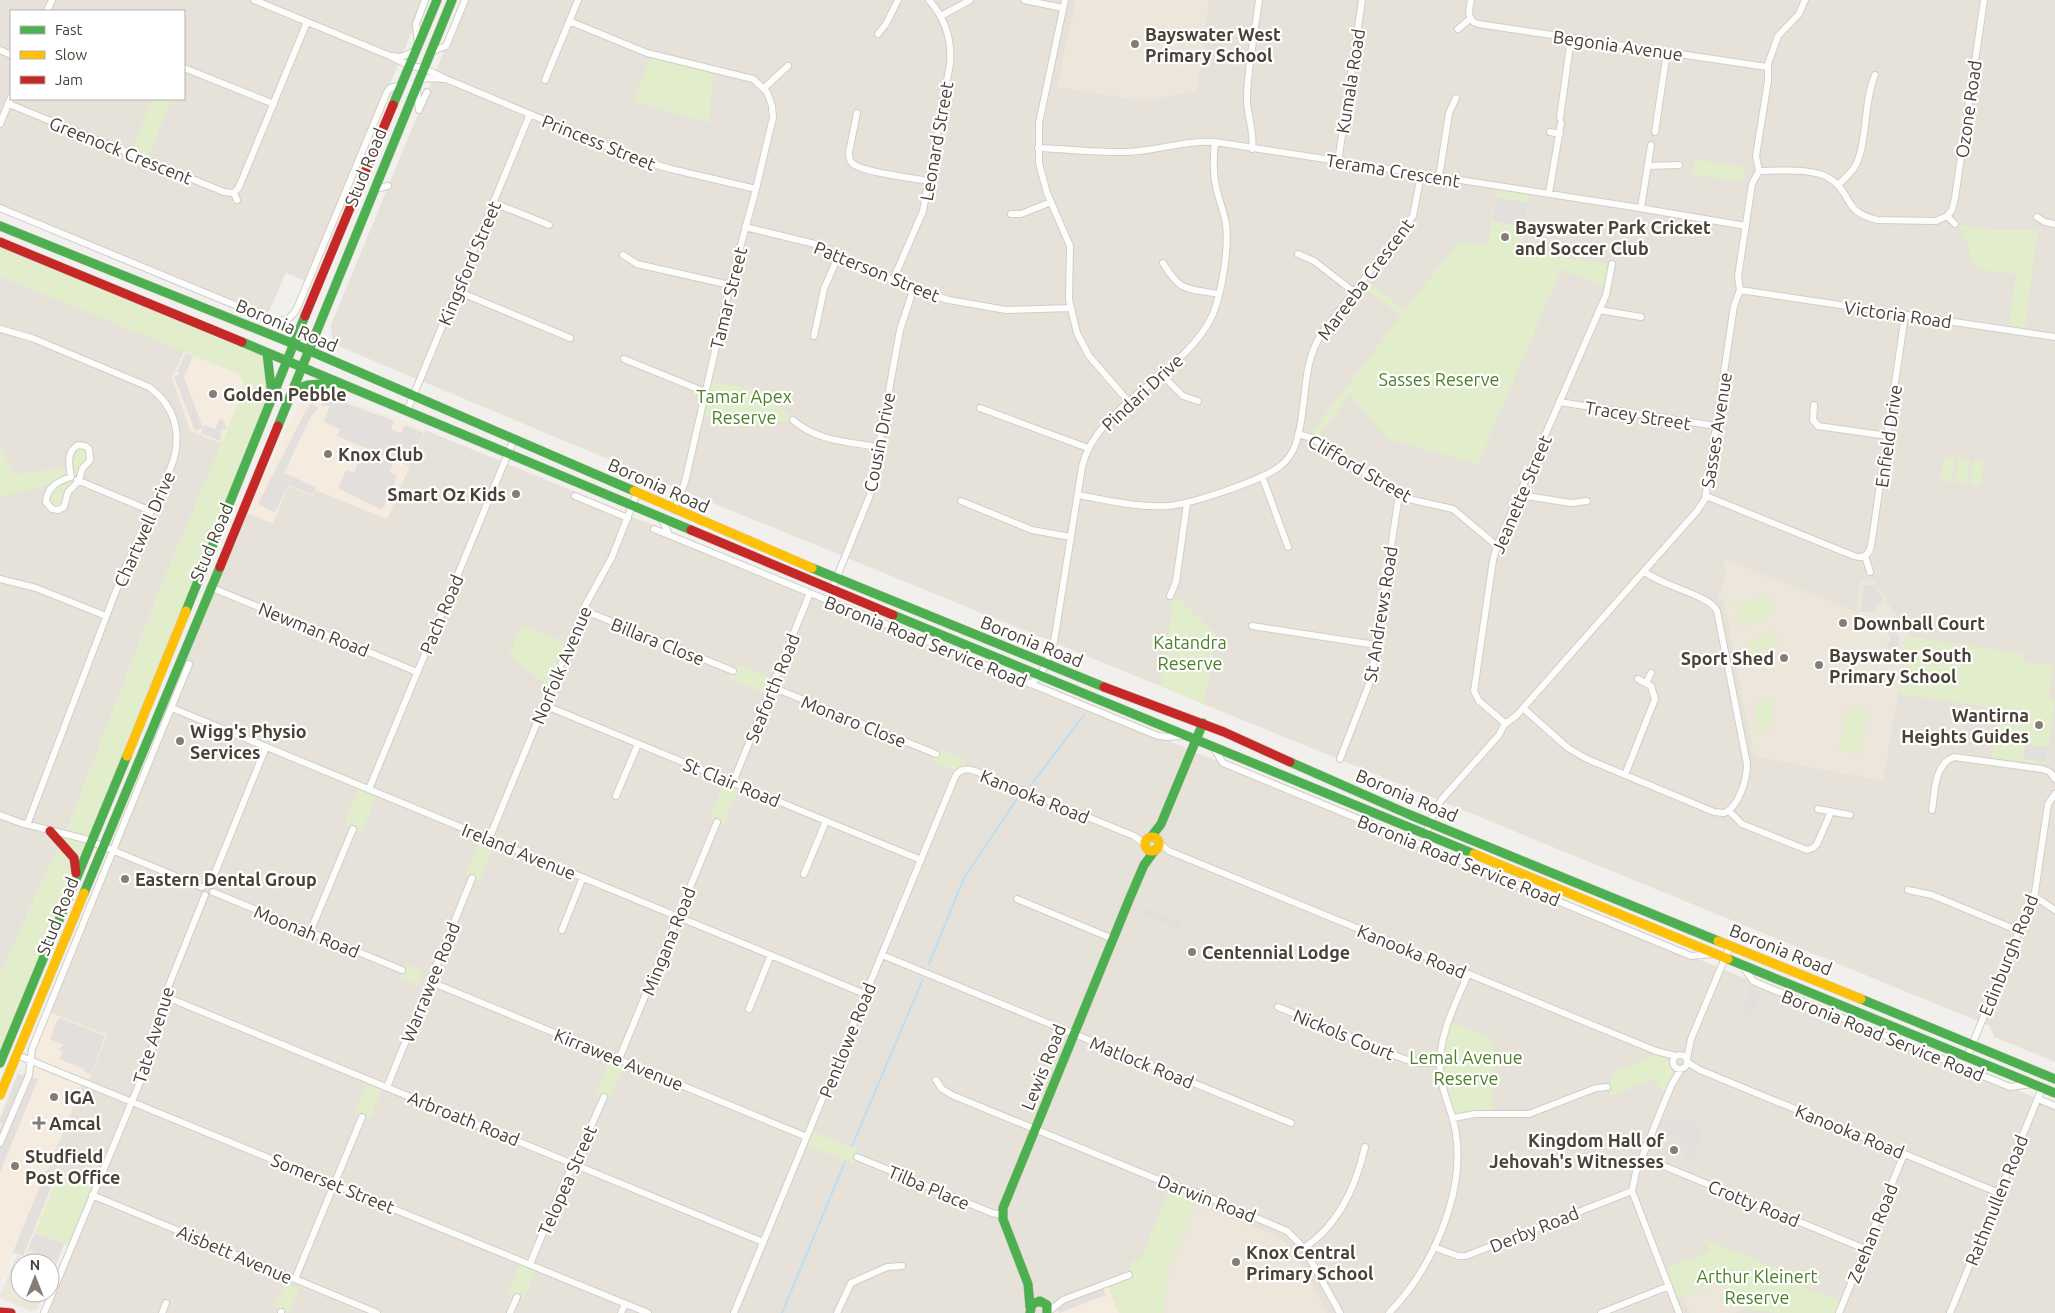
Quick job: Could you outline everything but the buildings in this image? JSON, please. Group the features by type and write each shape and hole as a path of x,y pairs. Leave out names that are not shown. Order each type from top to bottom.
{"main road":[{"name":"Stud Road","path":"0,1062 138,730 272,396 437,0"},
{"name":"Stud Road","path":"0,1096 293,390 452,0"},
{"name":"Boronia Road","path":"0,226 294,344 637,492 674,510 837,578 1046,664 1203,723 1327,779 1430,822 2051,1077"},
{"name":"Boronia Road","path":"0,242 892,615 2055,1093"},
{"path":"267,353 272,396"},
{"path":"293,390 308,384 341,384"},
{"name":"Lewis Road","path":"1002,1215 1004,1204 1203,723"},
{"path":"50,831 74,858 76,879"},
{"path":"2037,1086 2051,1077"},
{"path":"1002,1215 1028,1284 1046,1307"},
{"path":"1028,1284 1029,1310"},
{"path":"1029,1310 1034,1302 1046,1307"},
{"path":"0,1312 11,1313"}],"street":[{"path":"254,0 410,66 424,68"},
{"path":"390,56 404,56 418,48 416,27 425,0"},
{"path":"430,52 446,46 465,0"},
{"path":"545,80 578,0"},
{"path":"878,34 886,24 898,0"},
{"name":"Leonard Street","path":"893,280 920,218 929,180 950,60 949,42 941,16 929,0"},
{"path":"941,16 970,0"},
{"path":"1024,0 1063,8"},
{"path":"1064,0 1040,116 1038,148 1041,172 1051,202 1066,234 1070,250 1068,293 1077,333 1086,350 1130,402"},
{"path":"1252,149 1253,139 1246,94 1259,0"},
{"name":"Kumala Road","path":"1338,162 1362,0"},
{"path":"1458,29 1470,19 1471,0"},
{"name":"Sasses Avenue","path":"1426,834 1442,799 1499,735 1505,724 1515,718 1697,511 1706,496 1734,303 1740,290 1738,277 1752,184 1759,171 1756,156 1768,81 1767,67 1777,40 1799,14 1805,0"},
{"name":"Ozone Road","path":"1948,216 1952,210 1955,198 1984,0"},
{"name":"Begonia Avenue","path":"1470,19 1478,24 1767,67"},
{"path":"569,21 647,53 753,79 764,88 788,66"},
{"path":"237,200 234,193 239,187 308,22"},
{"path":"1549,193 1560,134 1571,38"},
{"path":"1654,132 1666,52"},
{"path":"185,68 274,104"},
{"name":"Princess Street","path":"424,68 446,80 649,163 756,189"},
{"path":"1838,185 1853,170 1858,159 1870,89 1875,75"},
{"name":"Princess Street","path":"417,83 428,78 446,80"},
{"path":"417,83 419,110 426,92"},
{"path":"0,208 270,319 278,321 287,320 293,315 302,296 387,92 390,88 402,85"},
{"name":"Tamar Street","path":"674,510 685,482 730,285 756,189 773,115 771,101 764,88"},
{"path":"1439,177 1449,113 1456,98"},
{"path":"0,124 10,100"},
{"name":"Greenock Crescent","path":"10,100 224,192 234,193"},
{"path":"857,113 849,152 849,158 852,162 867,170 929,180"},
{"name":"Kingsford Street","path":"407,411 530,114"},
{"path":"1550,132 1560,134"},
{"name":"Terama Crescent","path":"1038,148 1127,152 1191,142 1215,142 1421,175 1549,193 1746,226"},
{"name":"Pindari Drive","path":"1041,675 1055,636 1082,467 1088,448 1102,428 1189,349 1201,334 1213,313 1219,294 1226,232 1215,178 1215,142"},
{"path":"1641,208 1651,145"},
{"path":"1648,166 1679,165"},
{"path":"1759,171 1815,173 1831,178 1854,209 1868,218 1877,220 1930,221 1940,220 1948,216 1955,224"},
{"name":"Mareeba Crescent","path":"1078,495 1146,506 1167,506 1187,503 1262,476 1277,469 1287,460 1293,450 1298,434 1312,351 1322,333 1413,216 1421,175"},
{"path":"373,190 388,186"},
{"path":"1010,214 1021,214 1051,202"},
{"path":"494,203 549,225"},
{"path":"2037,217 2045,222 2055,224"},
{"name":"Patterson Street","path":"746,227 802,240 839,254 913,290 949,300 997,309 1070,308"},
{"path":"814,336 826,284 839,254"},
{"path":"1298,254 1314,261 1354,292"},
{"path":"623,256 637,264 730,285"},
{"path":"1163,263 1172,278 1179,285 1219,294"},
{"name":"Jeanette Street","path":"1505,724 1477,699 1474,690 1492,567 1497,546 1608,290 1612,264"},
{"name":"Cousin Drive","path":"832,589 870,495 900,330 913,290"},
{"name":"Victoria Road","path":"1740,290 2055,337"},
{"path":"457,292 570,338"},
{"path":"302,296 306,316"},
{"path":"1599,310 1641,317"},
{"name":"Enfield Drive","path":"1865,556 1871,546 1906,314"},
{"name":"Chartwell Drive","path":"0,329 32,338 149,387 161,397 174,419 177,443 175,458 106,616 26,825"},
{"path":"624,359 705,392"},
{"path":"1161,374 1186,398 1198,401"},
{"name":"Tracey Street","path":"1559,402 1716,426"},
{"path":"1814,405 1813,420 1818,426 1888,436"},
{"path":"980,408 1088,448"},
{"path":"793,420 802,428 820,436 879,447"},
{"name":"Clifford Street","path":"1298,434 1312,438 1399,495 1453,509 1497,546"},
{"name":"Pach Road","path":"369,789 514,439"},
{"path":"71,477 69,459 73,449 78,445 87,447 90,451 90,460 82,469 79,481 68,492 64,507 55,510 49,508 46,499 49,490 57,483 71,477 79,481 151,511"},
{"path":"1262,476 1288,547"},
{"name":"Norfolk Avenue","path":"489,839 583,610 612,557 637,492"},
{"name":"St Andrews Road","path":"1340,759 1368,689 1399,495"},
{"path":"576,496 628,518"},
{"path":"1520,496 1572,503 1587,500"},
{"path":"1706,496 1854,556 1865,556 1870,572"},
{"path":"960,501 1032,530 1071,537"},
{"path":"1170,596 1176,582 1187,503"},
{"path":"662,519 669,535"},
{"name":"Boronia Road Service Road","path":"654,529 1160,737 1186,735"},
{"path":"1522,708 1573,752 1714,812 1721,814 1729,811 1735,805 1747,768 1717,611 1710,602 1656,580 1644,571"},
{"path":"0,579 36,588 106,616"},
{"name":"Newman Road","path":"210,587 417,672"},
{"name":"Seaforth Road","path":"733,782 810,593"},
{"path":"834,603 858,600"},
{"name":"Billara Close","path":"583,610 733,672"},
{"path":"892,615 900,630"},
{"path":"1252,626 1376,645"},
{"name":"Stud Road","path":"0,1144 29,1075 32,1049 189,664"},
{"path":"1646,683 1651,673"},
{"path":"1030,684 1041,675"},
{"path":"1625,775 1654,703 1653,690 1646,683 1638,679"},
{"name":"Monaro Close","path":"772,687 936,754"},
{"name":"St Clair Road","path":"544,705 921,860"},
{"name":"Ireland Avenue","path":"172,708 866,994"},
{"path":"616,796 638,744"},
{"path":"202,888 202,892 205,895 210,895 213,892 210,885 266,747"},
{"name":"Boronia Road Service Road","path":"1213,747 1223,763 1691,956 1714,953"},
{"path":"1932,810 1939,771 1945,762 1954,757 2042,769 2050,772 2055,779"},
{"name":"Kanooka Road","path":"962,770 975,771 1656,1051 1678,1055"},
{"name":"Pentlowe Road","path":"734,1313 955,777 962,770"},
{"name":"Edinburgh Road","path":"1967,1057 2034,896 2048,804 2055,794"},
{"path":"1818,809 1850,815"},
{"path":"1729,811 1742,824 1806,850 1813,848 1817,844 1831,812"},
{"path":"0,815 26,825 91,841 202,888"},
{"path":"804,874 826,821"},
{"name":"Mingana Road","path":"619,1059 716,822"},
{"path":"310,932 353,829"},
{"path":"562,930 583,877"},
{"name":"Warrawee Road","path":"387,1087 472,878"},
{"path":"202,888 205,885 210,885"},
{"path":"1908,890 1932,895 2019,931"},
{"name":"Moonah Road","path":"213,892 402,970"},
{"name":"Tate Avenue","path":"44,1313 151,1053 164,996 205,895"},
{"path":"2034,896 2055,910"},
{"path":"1017,899 1114,939"},
{"path":"1680,1313 1632,1190 1634,1177 1642,1157 1671,1086 1685,1064 1691,1039 1730,946"},
{"path":"749,1009 771,955"},
{"name":"Matlock Road","path":"882,955 1291,1123"},
{"name":"Boronia Road Service Road","path":"1742,964 1748,976 1756,982 2010,1087 2037,1086"},
{"path":"1389,1313 1410,1288 1434,1247 1448,1209 1457,1174 1458,1146 1453,1118 1442,1086 1440,1064 1446,1026 1468,974"},
{"name":"Kirrawee Avenue","path":"431,982 807,1137"},
{"name":"Arbroath Road","path":"164,996 763,1242"},
{"name":"Nickols Court","path":"1278,1007 1404,1059 1420,1063 1440,1064"},
{"path":"1671,1086 1673,1061 1691,1039"},
{"name":"Kanooka Road","path":"1656,1051 1674,1065 1685,1064 1999,1193"},
{"name":"Somerset Street","path":"17,1055 648,1313"},
{"path":"1678,1055 1685,1064"},
{"name":"Darwin Road","path":"936,1080 942,1089 952,1095 1166,1184 1203,1195 1282,1228 1293,1235 1304,1248 1340,1313"},
{"name":"Rathmullen Road","path":"1950,1313 2038,1099 2037,1086"},
{"path":"1453,1118 1475,1114 1529,1114 1596,1088 1607,1087"},
{"name":"Telopea Street","path":"530,1264 563,1185 604,1096"},
{"path":"2038,1099 2055,1106"},
{"path":"294,1279 362,1117"},
{"path":"1304,1248 1318,1238 1341,1209 1358,1175 1365,1147"},
{"name":"Zeehan Road","path":"1839,1313 1904,1154"},
{"name":"Tilba Place","path":"857,1157 987,1211 1002,1215"},
{"name":"Crotty Road","path":"1642,1157 1865,1248"},
{"name":"Derby Road","path":"1434,1247 1458,1256 1466,1256 1632,1190"},
{"name":"Aisbett Avenue","path":"92,1195 377,1313"},
{"path":"838,1313 851,1283 887,1267 902,1266"},
{"path":"1046,1307 1129,1274"},
{"path":"1601,1313 1669,1286"},
{"path":"510,1313 517,1297"},
{"path":"162,1313 166,1303"},
{"path":"621,1313 625,1304"}],"shaded area":[{"path":"0,0 425,0 308,282 286,273 266,318 0,208"},
{"path":"465,0 2055,0 2055,1062 1994,1037 1990,1026 691,494 338,346 332,339 331,325"},
{"name":"Bayswater West Primary School","path":"1076,0 1209,0 1197,90 1146,101 1057,87"},
{"path":"1496,198 1528,202 1524,226 1493,221"},
{"path":"0,276 184,351 172,378 191,431 223,444 164,579 70,822 0,974"},
{"path":"184,351 240,374 244,382 244,390 223,444 191,431 172,378"},
{"path":"186,353 193,356 185,375 183,375 203,428 195,431 174,376 181,374 177,372"},
{"path":"315,390 327,392 425,430 387,519 316,490 313,496 288,486 273,523 247,513 299,403 304,395"},
{"path":"320,397 329,397 394,421 391,429 401,433 405,425 423,433 409,466 337,436 340,429 324,422 330,406 322,406"},
{"path":"311,403 318,408 311,416 284,473 316,487 313,495 288,485 275,513 258,504"},
{"path":"222,418 227,428 222,430 220,441 201,433 205,425 215,429"},
{"path":"425,430 576,492 575,495 656,526 654,529 2055,1106 2055,1313 44,1313 48,1303 60,1303 60,1274 95,1189 47,1169 84,1081 47,1011 189,663 186,661 247,513 273,523 288,486 313,496 316,490 387,519"},
{"path":"362,452 393,464 390,472 397,475 393,488 397,491 393,502 387,499 382,510 338,488 346,470 354,473"},
{"name":"Bayswater South Primary School","path":"1724,559 1857,612 1860,581 1874,581 1908,634 1883,781 1754,756 1724,602 1718,596 1726,576"},
{"path":"1864,585 1876,585 1883,600 1872,612 1861,612"},
{"path":"1892,621 1899,641 1898,649 1890,652 1887,643 1892,641 1883,625"},
{"path":"2025,744 2048,747 2045,762 2023,759"},
{"path":"1144,907 1182,922 1179,929 1141,914"},
{"path":"1750,988 1761,993 1751,1019 1737,1006 1739,1003 1746,1006 1751,995 1748,993"},
{"path":"47,1011 107,1035 88,1083 83,1082 48,1169 59,1174 26,1253 10,1253 10,1260 0,1285 0,1113 17,1070 30,1060"},
{"path":"61,1018 105,1036 91,1074 84,1071 84,1069 59,1059 63,1053 59,1049 64,1045 50,1039 57,1021"},
{"path":"18,1074 38,1079 0,1172 0,1128 3,1124 0,1123 0,1119"},
{"path":"1677,1116 1703,1127 1700,1134 1702,1135 1691,1163 1684,1160 1690,1144 1662,1133 1668,1118 1675,1121"},
{"path":"47,1169 57,1173 24,1253 13,1252"},
{"name":"Knox Central Primary School","path":"1197,1205 1269,1233 1285,1242 1297,1257 1327,1313 1163,1313 1169,1267"},
{"path":"35,1232 65,1244 60,1256 60,1253 26,1253"},
{"path":"35,1233 63,1244 60,1253 38,1253 28,1249"},
{"path":"10,1271 10,1302 2,1299 0,1295"},
{"path":"1722,1281 1743,1309 1735,1313 1690,1313 1683,1297"},
{"path":"1106,1283 1119,1313 1048,1313"},
{"path":"1101,1285 1106,1295 1059,1313 1055,1305"},
{"path":"11,1303 40,1303 38,1309 32,1312"}],"green space":[{"path":"652,55 713,69 709,123 633,101"},
{"path":"153,100 172,100 146,161 130,154"},
{"path":"1695,160 1745,167 1743,181 1692,175"},
{"name":"Sasses Reserve","path":"1497,186 1530,191 1522,251 1612,264 1608,288 1561,269 1478,464 1388,439 1350,395 1315,440 1308,437 1401,316 1360,284 1364,279 1405,310 1459,241 1488,246"},
{"path":"1955,224 1990,230 2038,230 2024,332 2008,330 2016,274 1976,269 1963,232"},
{"path":"0,242 267,353 272,396 0,1061 0,974 70,822 164,579 244,390 244,382 239,374 0,276"},
{"name":"Tamar Apex Reserve","path":"708,380 755,390 783,410 793,420 747,426 700,415"},
{"path":"82,445 91,457 69,490 66,502 58,510 46,502 55,483 4,496 0,495 0,447 13,474 70,468 70,456"},
{"path":"1944,457 1955,458 1951,482 1940,480"},
{"path":"1959,458 1970,460 1966,484 1955,482"},
{"path":"1973,461 1984,462 1980,486 1970,484"},
{"path":"1769,594 1775,614 1742,626 1735,606"},
{"name":"Katandra Reserve","path":"1170,596 1181,601 1216,635 1204,703 1161,686 1172,608"},
{"path":"522,625 569,644 551,688 509,656"},
{"path":"1775,631 1780,645 1752,654 1747,641"},
{"path":"1908,634 1913,637 2023,654 2024,662 2053,666 2049,696 2055,701 2045,770 1991,761 1998,708 1899,694"},
{"path":"737,664 775,680 769,695 730,679"},
{"path":"1757,701 1773,702 1771,729 1756,729"},
{"path":"1848,708 1869,712 1859,755 1839,750"},
{"path":"939,749 966,760 962,770 958,772 933,762"},
{"path":"725,779 740,785 724,824 710,818"},
{"path":"360,785 378,793 362,832 344,825"},
{"path":"482,836 496,842 480,880 466,875"},
{"path":"405,963 423,971 417,985 400,977"},
{"name":"Lemal Avenue Reserve","path":"1449,1021 1493,1039 1492,1114 1453,1118 1440,1071"},
{"path":"1659,1053 1674,1066 1671,1086 1667,1095 1652,1079 1612,1096 1607,1087 1615,1072"},
{"path":"611,1056 626,1062 610,1098 596,1092"},
{"path":"369,1079 383,1085 370,1118 355,1112"},
{"path":"810,1130 859,1150 854,1164 804,1144"},
{"path":"59,1174 95,1189 71,1247 35,1232"},
{"path":"1171,1185 1201,1194 1169,1267 1163,1313 1119,1313 1106,1283 1129,1275 1132,1262 1141,1258"},
{"name":"Arthur Kleinert Reserve","path":"1704,1239 1798,1277 1796,1284 1843,1303 1839,1313 1778,1313 1743,1309 1721,1281 1674,1300 1662,1270 1710,1251"},
{"path":"521,1261 537,1267 524,1299 508,1292"},
{"path":"285,1283 299,1289 289,1313 274,1308"}],"waterway":[{"path":"1031,785 1084,715"},
{"path":"929,964 964,878 1017,799"},
{"path":"852,1146 922,981"},
{"path":"782,1313 845,1162"}],"traffic: fast":[{"path":"393,105 437,0"},
{"path":"278,426 452,0"},
{"path":"0,226 294,344 634,491"},
{"path":"186,611 305,316"},
{"path":"242,342 691,530"},
{"path":"267,353 272,395"},
{"path":"293,390 308,385 335,383"},
{"path":"84,893 220,567"},
{"path":"812,568 1104,687"},
{"path":"893,615 1474,854"},
{"path":"1151,837 1161,824 1203,723"},
{"path":"0,1063 127,756"},
{"path":"1290,762 1408,814 1718,941"},
{"path":"1030,1307 1028,1284 1003,1219 1003,1208 1129,900 1144,865 1155,850"},
{"path":"1728,959 2055,1093"},
{"path":"1861,999 2055,1079"},
{"path":"1030,1313 1032,1304 1040,1301 1047,1305 1047,1313"}],"traffic: slow":[{"path":"634,491 812,568"},
{"path":"127,756 186,611"},
{"path":"1152,837 1157,839 1159,844 1157,849 1152,851 1147,849 1145,844 1147,839 1152,837"},
{"path":"1474,854 1728,959"},
{"path":"0,1095 84,893"},
{"path":"1718,941 1861,999"}],"traffic: jam":[{"path":"305,316 393,105"},
{"path":"0,242 242,342"},
{"path":"220,567 278,426"},
{"path":"691,530 893,615"},
{"path":"1104,687 1224,732 1290,762"},
{"path":"50,831 74,858 76,873"},
{"path":"0,1312 11,1313"}],"place":[{"name":"Bayswater West Primary School","path":"1135,44"},
{"name":"Bayswater Park Cricket and Soccer Club","path":"1505,237"},
{"name":"Golden Pebble","path":"213,394"},
{"name":"Knox Club","path":"328,454"},
{"name":"Smart Oz Kids","path":"516,494"},
{"name":"Downball Court","path":"1843,623"},
{"name":"Sport Shed","path":"1784,658"},
{"name":"Bayswater South Primary School","path":"1819,665"},
{"name":"Wantirna Heights Guides","path":"2039,725"},
{"name":"Wigg's Physio Services","path":"180,741"},
{"name":"Eastern Dental Group","path":"125,879"},
{"name":"Centennial Lodge","path":"1192,952"},
{"name":"IGA","path":"54,1097"},
{"name":"Amcal","path":"39,1123"},
{"name":"Kingdom Hall of Jehovah's Witnesses","path":"1674,1150"},
{"name":"Studfield Post Office","path":"15,1166"},
{"name":"Knox Central Primary School","path":"1236,1262"}]}
